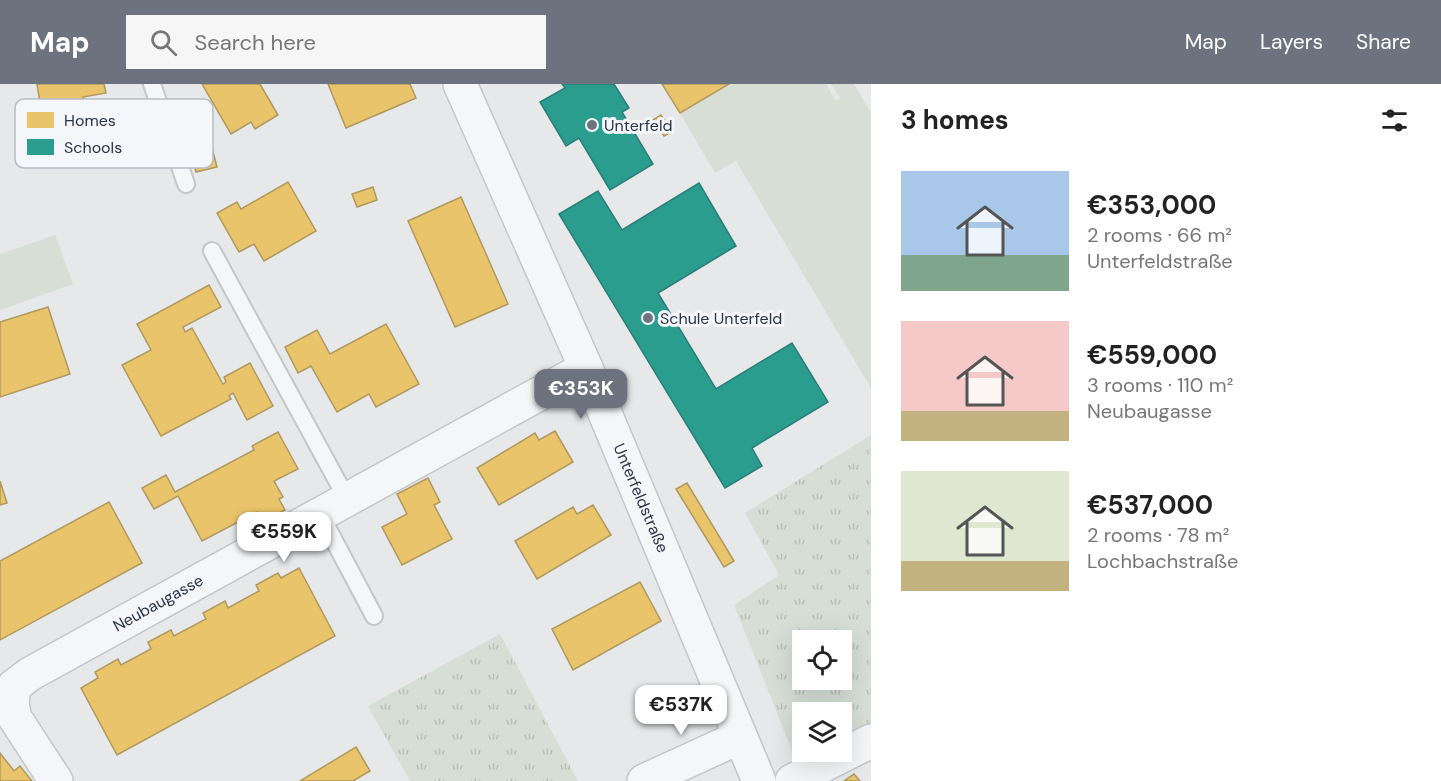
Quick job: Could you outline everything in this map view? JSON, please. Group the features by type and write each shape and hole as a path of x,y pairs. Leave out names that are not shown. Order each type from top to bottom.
{"street":[{"name":"Unterfeldstraße","path":"460,84 586,368 759,781"},
{"name":"Neubaugasse","path":"56,781 15,718 12,704 14,686 30,674 586,368"},
{"path":"644,781 740,737"},
{"path":"792,781 871,741"}],"lane":[{"path":"152,84 157,99"},
{"path":"181,168 186,184"},
{"path":"212,251 333,507 374,616"}],"green space":[{"path":"729,84 826,84 836,101 840,98 831,84 854,84 871,113 871,388 736,161 715,173 680,113"},
{"path":"55,235 73,284 0,310 0,254"},
{"path":"871,435 871,726 852,737 852,702 792,702 792,750 734,605 779,575 745,513"},
{"path":"500,634 578,781 410,781 368,706"},
{"path":"797,762 810,762 799,768"}],"building: Homes":[{"path":"37,84 104,84 106,93 83,97 83,99 39,99"},
{"path":"202,84 260,84 278,115 255,129 251,122 231,134 213,103 213,99 211,99"},
{"path":"328,84 410,84 416,98 346,128"},
{"path":"662,84 729,84 680,113"},
{"path":"661,115 672,132 664,136 653,120"},
{"path":"213,152 217,167 213,168"},
{"path":"195,168 213,168 196,172"},
{"path":"288,182 316,231 264,261 254,244 239,252 217,213 237,202 241,209"},
{"path":"373,187 377,200 357,207 352,194"},
{"path":"461,197 508,304 455,327 408,221"},
{"path":"209,285 221,307 183,327 185,332 192,328 223,384 226,382 224,377 250,363 273,406 247,420 233,393 229,396 231,399 161,436 122,365 151,350 137,324"},
{"path":"48,307 70,374 0,397 0,322"},
{"path":"386,324 419,384 376,407 369,394 337,412 311,366 298,373 285,347 317,330 330,354"},
{"path":"555,431 573,462 499,505 477,468 535,433 539,440"},
{"path":"278,432 298,469 274,481 283,497 279,499 285,510 262,522 257,512 202,541 178,496 154,509 142,488 166,475 175,492 254,450 252,446"},
{"path":"428,478 440,502 434,505 452,539 402,565 382,527 407,514 397,494"},
{"path":"0,481 7,503 0,505"},
{"path":"687,483 734,561 724,567 676,489"},
{"path":"109,502 142,563 0,640 0,561"},
{"path":"593,505 611,535 537,579 515,541 573,507 577,514"},
{"path":"299,568 335,636 117,755 81,688 98,678 95,672 118,659 121,665 151,649 148,642 171,630 174,636 206,619 203,613 225,601 228,608 259,591 256,585 278,573 281,578"},
{"path":"640,582 661,621 573,670 552,629"},
{"path":"356,747 370,771 353,781 300,781"},
{"path":"0,753 14,771 20,766 32,781 0,781"},
{"path":"854,774 860,781 844,781"}],"building: Schools":[{"name":"Unterfeld","path":"562,84 614,84 629,108 622,112 653,164 610,190 579,138 566,146 540,102 565,88"},
{"name":"Schule Unterfeld","path":"699,183 736,246 658,293 716,389 792,343 828,402 752,448 762,466 725,488 559,214 598,191 622,230"}],"place":[{"name":"Unterfeld","path":"592,125"},
{"name":"Schule Unterfeld","path":"648,318"}]}
